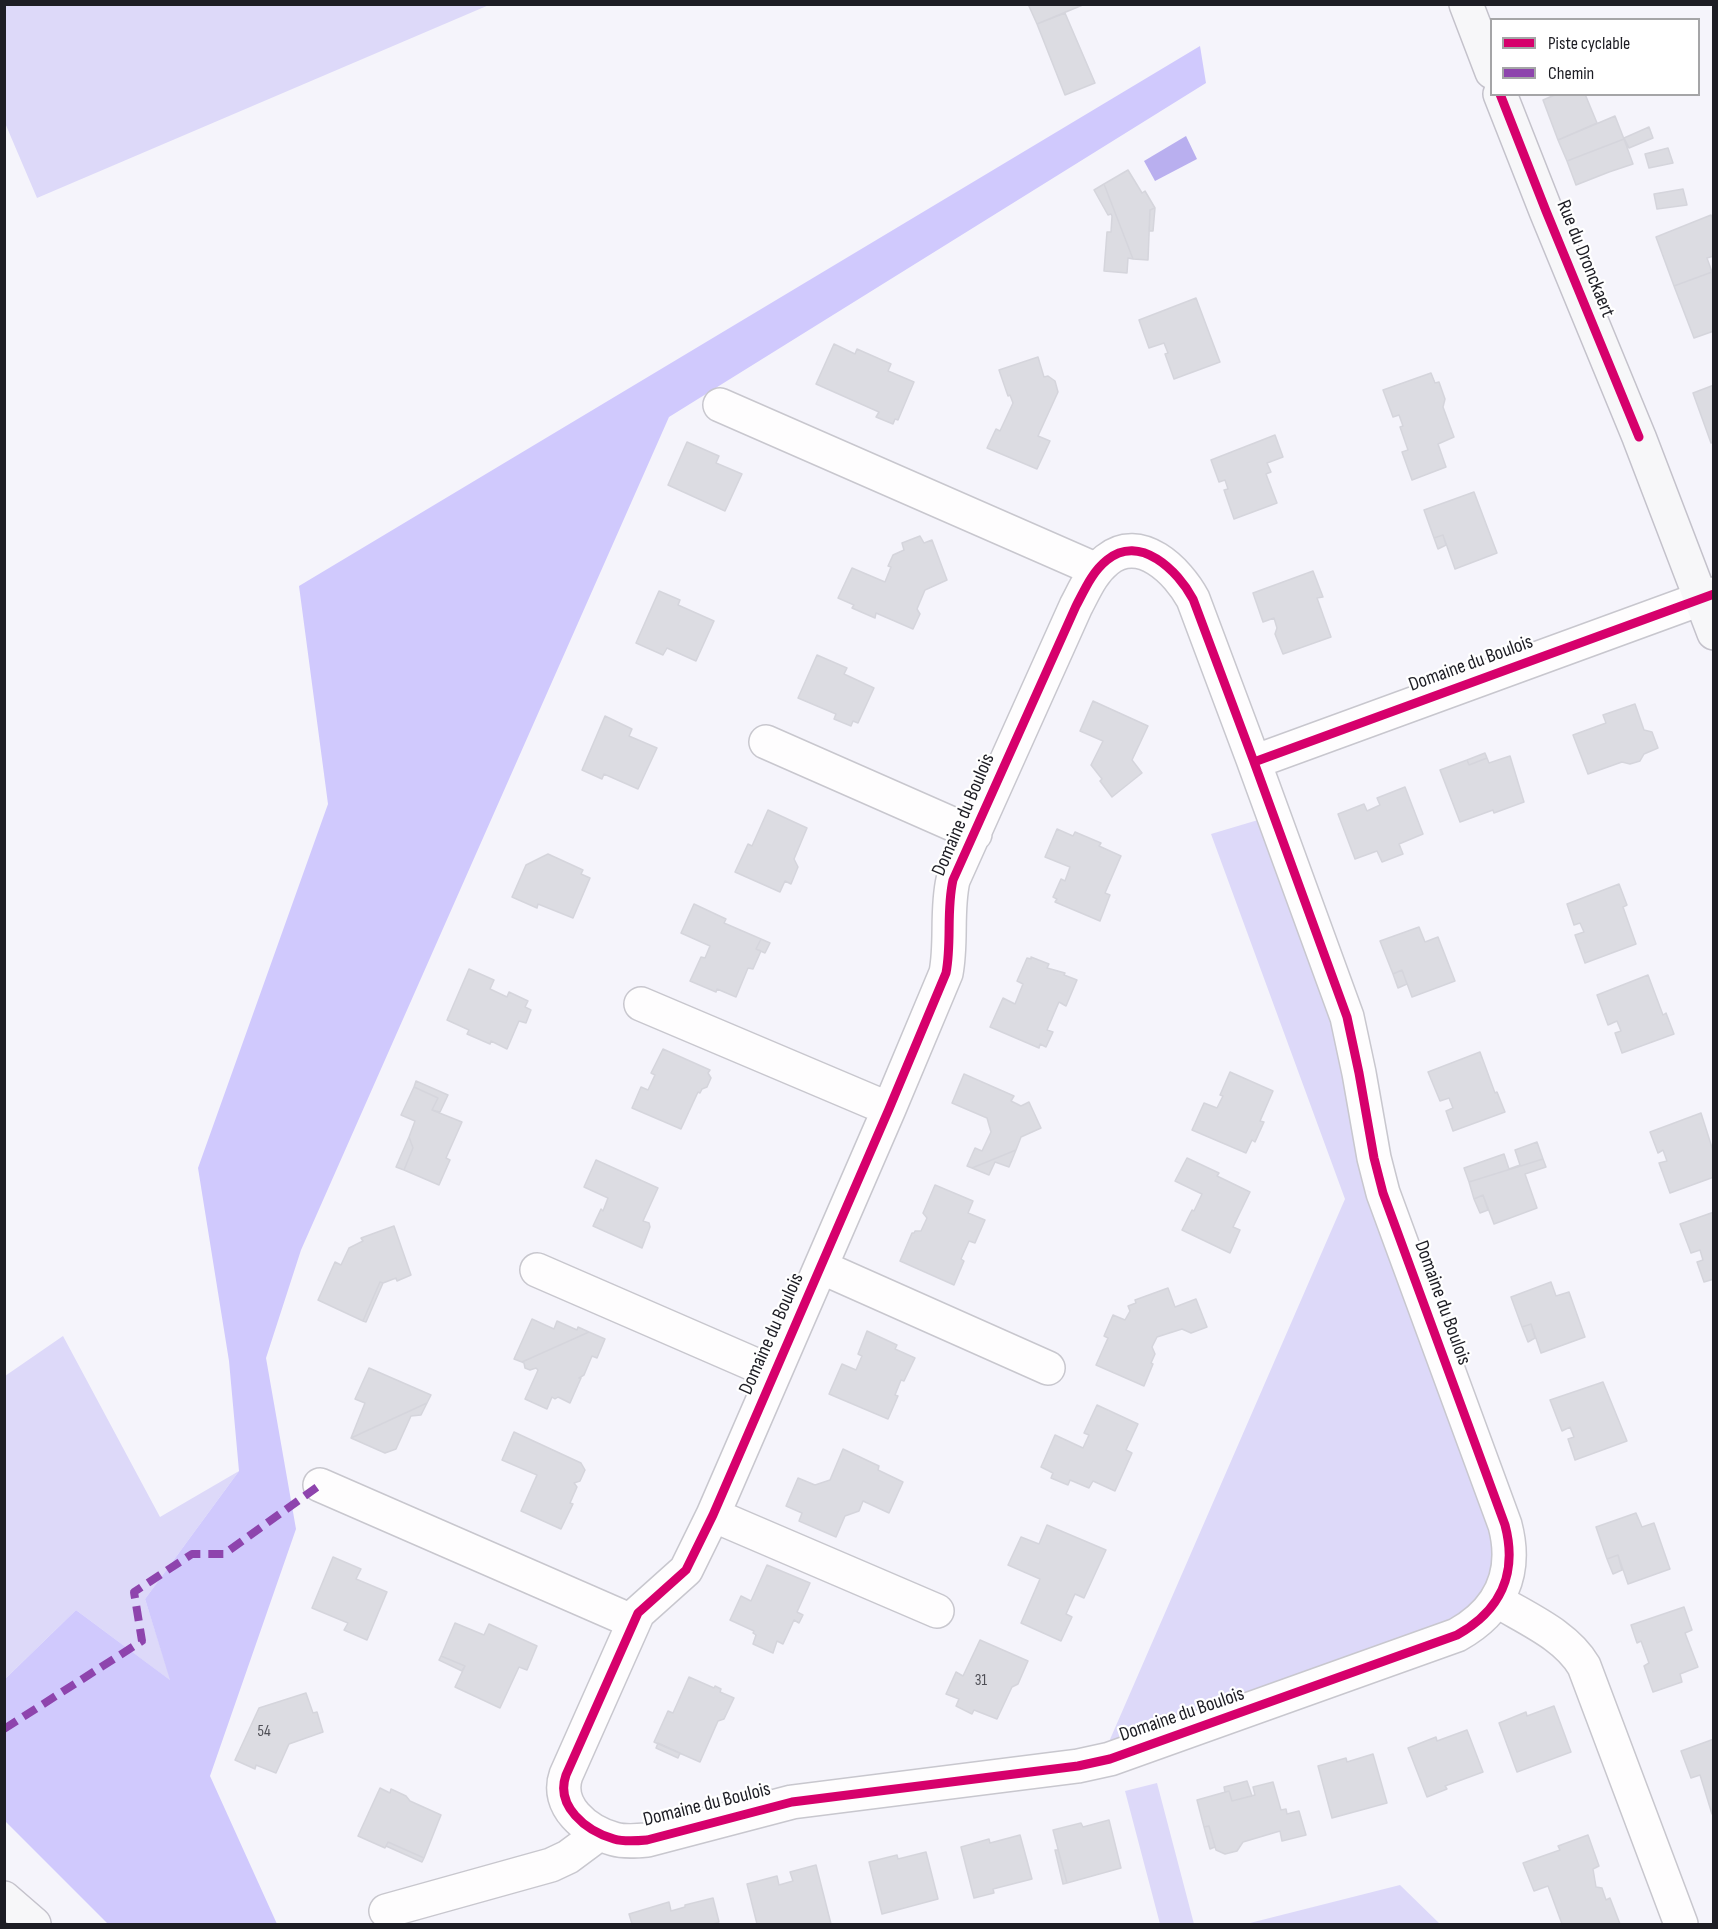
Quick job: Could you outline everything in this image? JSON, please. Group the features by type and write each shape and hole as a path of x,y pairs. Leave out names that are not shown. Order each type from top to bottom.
{"main road":[{"path":"1466,4 1490,69"},
{"name":"Rue du Dronckaert","path":"1501,96 1550,222 1707,596 1713,633"},
{"path":"4,1898 34,1924"}],"street":[{"path":"720,405 1096,570"},
{"name":"Domaine du Boulois","path":"1135,552 1151,555 1163,561 1181,579 1192,599 1254,762 1347,1017 1374,1158 1383,1193 1505,1525 1509,1539 1510,1564 1508,1577 1496,1600 1479,1620 1457,1635 1110,1759 1078,1766 792,1802 647,1840 632,1842 616,1840 599,1834 575,1816 563,1796 563,1784 638,1613 686,1570 713,1515 946,973 949,958 948,912 953,880 1076,606 1096,570 1109,558 1121,553 1135,552"},
{"name":"Domaine du Boulois","path":"1254,762 1707,596"},
{"name":"Domaine du Boulois","path":"766,742 975,834"},
{"path":"641,1004 889,1109"},
{"name":"Domaine du Boulois","path":"821,1267 1048,1368"},
{"name":"Domaine du Boulois","path":"537,1270 774,1373"},
{"path":"320,1485 634,1622"},
{"path":"713,1515 937,1611"},
{"path":"1496,1600 1560,1639 1577,1654 1584,1666 1682,1924"},
{"path":"386,1911 551,1865 568,1857 599,1834"}],"shaded area":[{"path":"4,5 489,5 37,198 5,123"},
{"path":"1200,46 1206,83 669,417 301,1250 266,1358 296,1529 210,1776 277,1924 108,1924 5,1821 5,1679 76,1610 170,1680 145,1599 239,1471 229,1361 198,1168 328,804 299,586"},
{"path":"1186,136 1197,159 1155,181 1144,161"},
{"path":"1258,820 1339,1044 1495,1544 1496,1570 1474,1608 1454,1618 1108,1744 1345,1199 1211,834"},
{"path":"63,1336 160,1517 239,1471 145,1599 171,1681 76,1610 5,1679 5,1376"},
{"path":"1157,1783 1194,1924 1160,1924 1125,1791"},
{"path":"1400,1885 1440,1924 1246,1924"}],"building":[{"path":"1028,4 1085,4 1037,24"},
{"path":"1065,13 1095,83 1065,95 1037,24"},
{"path":"1552,96 1586,96 1597,123 1558,140 1543,100"},
{"path":"1615,116 1624,139 1567,161 1558,140"},
{"path":"1649,127 1653,138 1629,148 1624,138"},
{"path":"1624,139 1633,164 1576,185 1567,161"},
{"path":"1668,148 1673,163 1649,168 1645,154"},
{"path":"1128,170 1142,193 1145,191 1155,208 1150,210 1148,260 1133,259 1104,184"},
{"path":"1104,184 1133,259 1128,258 1127,273 1104,271 1107,232 1111,232 1112,216 1108,215 1094,190"},
{"path":"1683,189 1687,205 1657,209 1654,194"},
{"path":"1155,208 1153,231 1149,231 1150,210"},
{"path":"1711,215 1714,222 1714,256 1707,258 1712,272 1674,286 1656,237"},
{"path":"1712,272 1714,331 1694,338 1674,286"},
{"path":"1196,298 1220,362 1174,379 1165,354 1168,353 1164,343 1149,348 1139,320"},
{"path":"834,344 855,354 857,349 891,364 888,371 914,382 898,420 895,419 893,424 876,417 879,412 816,384"},
{"path":"1038,357 1044,377 1048,376 1055,381 1058,392 1038,436 1050,441 1037,469 987,448 996,429 1000,431 1013,403 1010,395 1008,396 999,370"},
{"path":"1431,373 1435,383 1439,382 1445,399 1443,407 1454,437 1438,444 1446,467 1412,480 1402,452 1408,450 1400,427 1403,426 1399,415 1393,417 1383,390"},
{"path":"1714,385 1714,442 1711,443 1693,393"},
{"path":"1275,435 1283,457 1267,463 1271,472 1266,474 1277,503 1234,519 1224,490 1228,489 1225,480 1219,482 1211,460"},
{"path":"687,442 719,456 716,463 742,474 725,511 668,485"},
{"path":"1474,492 1497,553 1455,569 1443,535 1434,538 1424,510"},
{"path":"1443,535 1446,545 1438,549 1434,538"},
{"path":"920,536 924,543 932,540 947,580 925,590 917,609 920,614 913,629 876,613 875,618 852,608 854,605 838,598 852,568 885,582 893,555 904,550 902,543"},
{"path":"1313,571 1323,597 1317,598 1331,637 1283,654 1275,634 1277,628 1274,618 1263,622 1253,593"},
{"path":"659,591 680,600 678,605 714,621 696,661 667,648 663,655 636,643"},
{"path":"817,655 847,668 844,674 874,688 858,723 853,721 851,726 834,719 836,714 798,698"},
{"path":"1093,701 1148,726 1132,760 1142,773 1112,797 1091,765 1103,741 1080,731"},
{"path":"1635,704 1644,730 1652,732 1658,748 1644,754 1640,761 1630,764 1622,762 1588,774 1573,735 1606,723 1603,715"},
{"path":"605,716 632,729 629,736 657,748 638,789 604,774 602,779 582,770"},
{"path":"1485,753 1487,758 1469,765 1467,760"},
{"path":"1510,756 1524,802 1460,822 1440,770 1467,760 1469,765 1487,758 1489,763"},
{"path":"1405,787 1423,834 1399,844 1403,854 1382,862 1377,851 1355,859 1338,814 1364,804 1367,811 1380,805 1377,798"},
{"path":"768,810 807,828 794,859 798,867 791,884 785,881 780,892 735,872 748,844 752,846"},
{"path":"1057,829 1073,836 1075,832 1101,843 1099,846 1121,856 1105,893 1110,895 1100,921 1055,902 1057,899 1053,897 1061,879 1065,881 1070,867 1045,857"},
{"path":"548,854 583,870 581,874 590,878 573,918 538,904 537,908 512,897 526,865"},
{"path":"1619,884 1627,905 1623,907 1636,944 1585,963 1575,935 1584,932 1580,923 1574,925 1567,904"},
{"path":"694,904 726,919 724,923 761,939 756,949 761,951 753,969 748,968 736,997 717,989 716,992 690,981 701,957 705,958 710,946 681,933"},
{"path":"1419,927 1425,942 1438,937 1455,981 1412,997 1402,970 1393,974 1380,941"},
{"path":"761,939 770,943 765,953 756,949"},
{"path":"1031,957 1049,964 1047,968 1065,973 1064,975 1077,980 1066,1006 1059,1002 1047,1030 1053,1032 1046,1047 1040,1044 1039,1048 990,1027 1003,998 1015,1004 1023,984 1017,981 1027,958 1031,959"},
{"path":"469,969 494,980 490,989 507,997 509,992 528,1001 525,1007 531,1010 526,1023 519,1021 507,1049 491,1041 490,1044 467,1034 469,1030 447,1020"},
{"path":"1402,970 1407,984 1398,988 1393,974"},
{"path":"1648,975 1663,1015 1666,1013 1674,1034 1622,1053 1615,1033 1621,1031 1617,1021 1608,1025 1597,995"},
{"path":"663,1049 710,1070 708,1073 711,1078 707,1087 700,1093 698,1092 681,1129 632,1108 641,1087 648,1090 655,1075 651,1073"},
{"path":"1480,1052 1495,1093 1497,1092 1505,1112 1453,1131 1446,1111 1453,1108 1449,1098 1440,1101 1428,1072"},
{"path":"1230,1072 1273,1091 1260,1121 1264,1122 1255,1142 1252,1140 1246,1153 1192,1130 1204,1103 1217,1108"},
{"path":"964,1074 1014,1096 1011,1101 1021,1106 1029,1102 1041,1128 1021,1137 1016,1150 972,1168 967,1166 975,1148 982,1151 991,1132 987,1118 952,1103"},
{"path":"416,1081 448,1095 440,1112 432,1110 438,1098 414,1087"},
{"path":"414,1087 438,1098 432,1110 462,1122 446,1158 450,1160 439,1185 404,1170 413,1148 409,1137 415,1121 401,1115"},
{"path":"1701,1113 1714,1154 1714,1177 1670,1193 1659,1163 1667,1161 1663,1150 1658,1153 1650,1132"},
{"path":"409,1137 413,1148 404,1170 396,1167"},
{"path":"1537,1142 1543,1159 1469,1182 1464,1168 1504,1154 1509,1169 1520,1165 1515,1150"},
{"path":"1016,1150 1009,1167 995,1162 989,1175 972,1168"},
{"path":"1187,1158 1219,1173 1217,1176 1250,1192 1233,1227 1240,1230 1230,1253 1182,1230 1202,1194 1175,1181"},
{"path":"1543,1159 1546,1167 1525,1174 1537,1208 1494,1224 1483,1195 1474,1199 1469,1182"},
{"path":"596,1160 658,1188 643,1221 649,1223 650,1227 642,1248 593,1226 608,1198 584,1187"},
{"path":"935,1185 973,1201 968,1213 985,1220 975,1243 969,1241 954,1285 900,1261 912,1233 921,1231 927,1218 923,1213"},
{"path":"1483,1195 1488,1210 1480,1213 1474,1199"},
{"path":"1714,1212 1714,1279 1704,1282 1697,1262 1703,1260 1700,1250 1691,1253 1680,1224"},
{"path":"394,1226 411,1275 397,1281 396,1278 380,1282 363,1321 318,1300 335,1262 341,1265 349,1248 363,1241 361,1238"},
{"path":"380,1282 383,1283 366,1322 363,1321"},
{"path":"1551,1282 1556,1296 1569,1292 1585,1337 1541,1353 1531,1324 1522,1327 1511,1297"},
{"path":"1168,1288 1175,1307 1196,1299 1207,1327 1191,1333 1182,1329 1157,1337 1152,1347 1155,1354 1151,1363 1153,1364 1144,1386 1096,1365 1108,1338 1104,1336 1113,1315 1125,1320 1130,1311 1128,1306 1136,1303 1135,1300"},
{"path":"532,1319 554,1329 557,1321 577,1330 578,1327 589,1332 522,1362 514,1359"},
{"path":"1531,1324 1535,1338 1528,1342 1522,1327"},
{"path":"867,1331 897,1345 895,1349 915,1358 904,1381 901,1380 895,1395 898,1396 888,1419 829,1394 842,1364 856,1370 862,1356 858,1354"},
{"path":"589,1332 605,1339 597,1358 592,1356 584,1375 579,1378 581,1378 570,1403 558,1397 555,1399 552,1397 547,1409 525,1399 538,1370 525,1368 522,1362"},
{"path":"369,1368 431,1395 427,1403 351,1438 365,1403 355,1399"},
{"path":"1603,1382 1627,1441 1575,1460 1568,1439 1574,1437 1570,1427 1562,1431 1550,1400"},
{"path":"427,1403 421,1415 411,1416 396,1449 385,1453 351,1438"},
{"path":"1097,1405 1138,1424 1126,1450 1132,1453 1115,1491 1093,1481 1089,1488 1070,1480 1068,1485 1051,1478 1053,1473 1041,1467 1055,1435 1083,1448 1089,1435 1084,1433"},
{"path":"514,1432 581,1463 585,1470 580,1481 574,1483 577,1487 570,1503 573,1504 561,1529 521,1511 537,1475 502,1460"},
{"path":"843,1449 879,1466 878,1470 903,1482 889,1513 863,1501 859,1511 845,1516 836,1537 799,1521 802,1513 786,1506 798,1478 815,1485 830,1480"},
{"path":"1636,1513 1642,1527 1654,1523 1670,1569 1628,1584 1618,1555 1607,1559 1596,1527"},
{"path":"1047,1525 1106,1550 1084,1598 1075,1594 1066,1614 1072,1617 1061,1641 1021,1623 1040,1579 1008,1565 1021,1537 1039,1544"},
{"path":"1618,1555 1622,1570 1613,1574 1607,1559"},
{"path":"333,1557 361,1569 356,1579 387,1592 367,1640 344,1630 348,1623 312,1608"},
{"path":"767,1565 810,1583 797,1612 803,1615 799,1623 794,1620 783,1644 777,1641 773,1653 753,1644 756,1635 754,1631 730,1620 741,1596 751,1601"},
{"path":"1684,1607 1692,1630 1685,1633 1698,1667 1680,1674 1682,1682 1653,1692 1644,1666 1649,1663 1641,1641 1637,1643 1631,1625"},
{"path":"455,1623 484,1635 489,1624 537,1646 527,1670 519,1667 500,1708 455,1687 465,1666 441,1656"},
{"path":"980,1640 1028,1661 1018,1684 1012,1687 997,1719 974,1710 972,1714 956,1706 959,1699 946,1694 956,1672 963,1676"},
{"path":"441,1656 465,1666 462,1671 439,1660"},
{"path":"689,1677 714,1688 715,1686 721,1689 720,1692 734,1698 724,1719 718,1721 700,1762 654,1742 668,1711 673,1713"},
{"path":"306,1693 313,1713 317,1712 323,1732 289,1744 276,1773 256,1765 255,1769 235,1760 259,1708"},
{"path":"1554,1706 1571,1752 1517,1772 1499,1723 1526,1712 1527,1716"},
{"path":"1467,1730 1483,1772 1445,1786 1447,1789 1427,1797 1408,1748 1436,1737 1437,1741"},
{"path":"1714,1739 1714,1813 1712,1814 1700,1775 1691,1778 1681,1751"},
{"path":"658,1743 680,1753 678,1758 656,1748"},
{"path":"1373,1754 1387,1803 1332,1818 1318,1766 1346,1758 1347,1762"},
{"path":"1247,1781 1252,1796 1232,1801 1229,1791 1225,1792 1224,1787"},
{"path":"1273,1782 1281,1810 1286,1809 1287,1814 1299,1811 1306,1835 1282,1841 1280,1831 1243,1842 1237,1851 1225,1854 1216,1850 1209,1826 1204,1827 1197,1800 1229,1791 1232,1801 1255,1795 1253,1787"},
{"path":"380,1788 390,1793 391,1789 406,1796 410,1801 441,1815 424,1858 388,1842 385,1848 358,1836"},
{"path":"1109,1820 1121,1868 1067,1883 1053,1830 1081,1823 1083,1827"},
{"path":"1209,1826 1215,1847 1210,1849 1204,1827"},
{"path":"1020,1835 1032,1879 993,1889 994,1893 974,1898 961,1847 989,1839 990,1843"},
{"path":"1588,1835 1599,1866 1593,1869 1596,1887 1602,1888 1606,1900 1610,1898 1620,1924 1562,1924 1548,1886 1534,1891 1523,1863 1560,1850 1558,1846"},
{"path":"388,1842 424,1858 422,1862 386,1846"},
{"path":"1055,1850 1058,1850 1067,1883 1063,1884"},
{"path":"926,1852 938,1899 882,1914 869,1862 897,1855 898,1859"},
{"path":"816,1865 831,1924 757,1924 747,1884 777,1876 779,1885 793,1881 790,1872"},
{"path":"713,1898 719,1922 713,1924 632,1924 629,1914 669,1902 671,1911"}],"marked path":[{"path":"4,1729 142,1641 134,1592 192,1554 224,1554 320,1485"}],"cycle path":[{"path":"1501,96 1639,437"},
{"path":"1254,762 1347,1017 1374,1158 1383,1193 1505,1525 1509,1559 1507,1575 1495,1603 1484,1615 1457,1635 1110,1759 1078,1766 792,1802 647,1840 618,1840 593,1830 575,1816 569,1807 565,1797 566,1775 638,1613 686,1570 713,1515 946,973 953,880 1076,606 1097,570 1107,560 1120,553 1132,551 1145,553 1157,559 1178,577 1193,599 1254,762 1714,594"}]}
